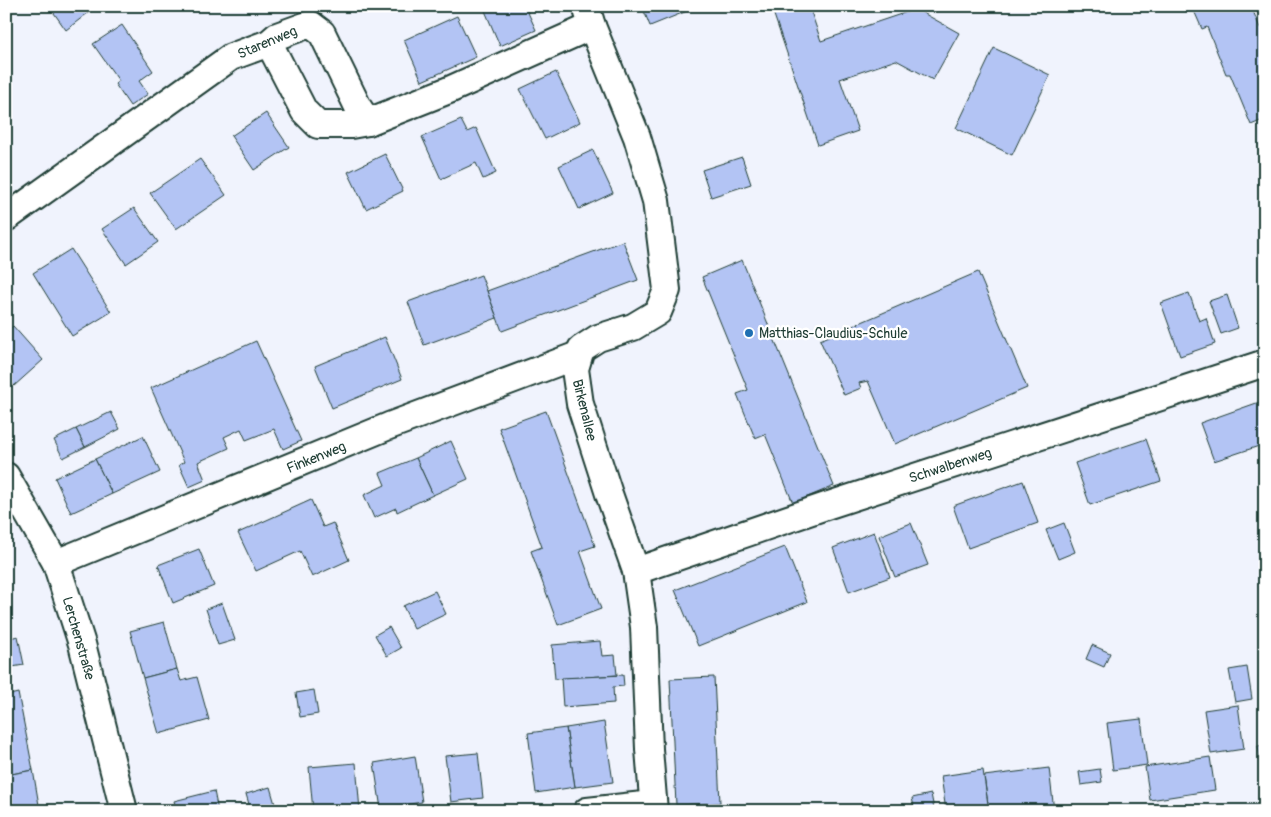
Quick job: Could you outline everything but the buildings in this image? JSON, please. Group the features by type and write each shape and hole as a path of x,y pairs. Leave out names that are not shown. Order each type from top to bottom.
{"street":[{"path":"269,43 304,111 318,125 351,126 368,122 449,90 589,16 637,137 656,201 667,290 658,312 634,327 598,338 581,349 578,355"},
{"name":"Starenweg","path":"6,218 231,57 269,43 277,36 310,24 322,34 358,107 368,122"},
{"name":"Finkenweg","path":"56,563 390,426 578,355"},
{"name":"Birkenallee","path":"578,355 575,369 580,404 636,571 644,627 648,740 653,808"},
{"name":"Schwalbenweg","path":"636,571 838,502 1265,363"},
{"name":"Lerchenstraße","path":"6,476 56,563 82,644 124,811"},
{"path":"587,811 653,808"}],"place":[{"name":"Matthias-Claudius-Schule","path":"749,333"}]}
